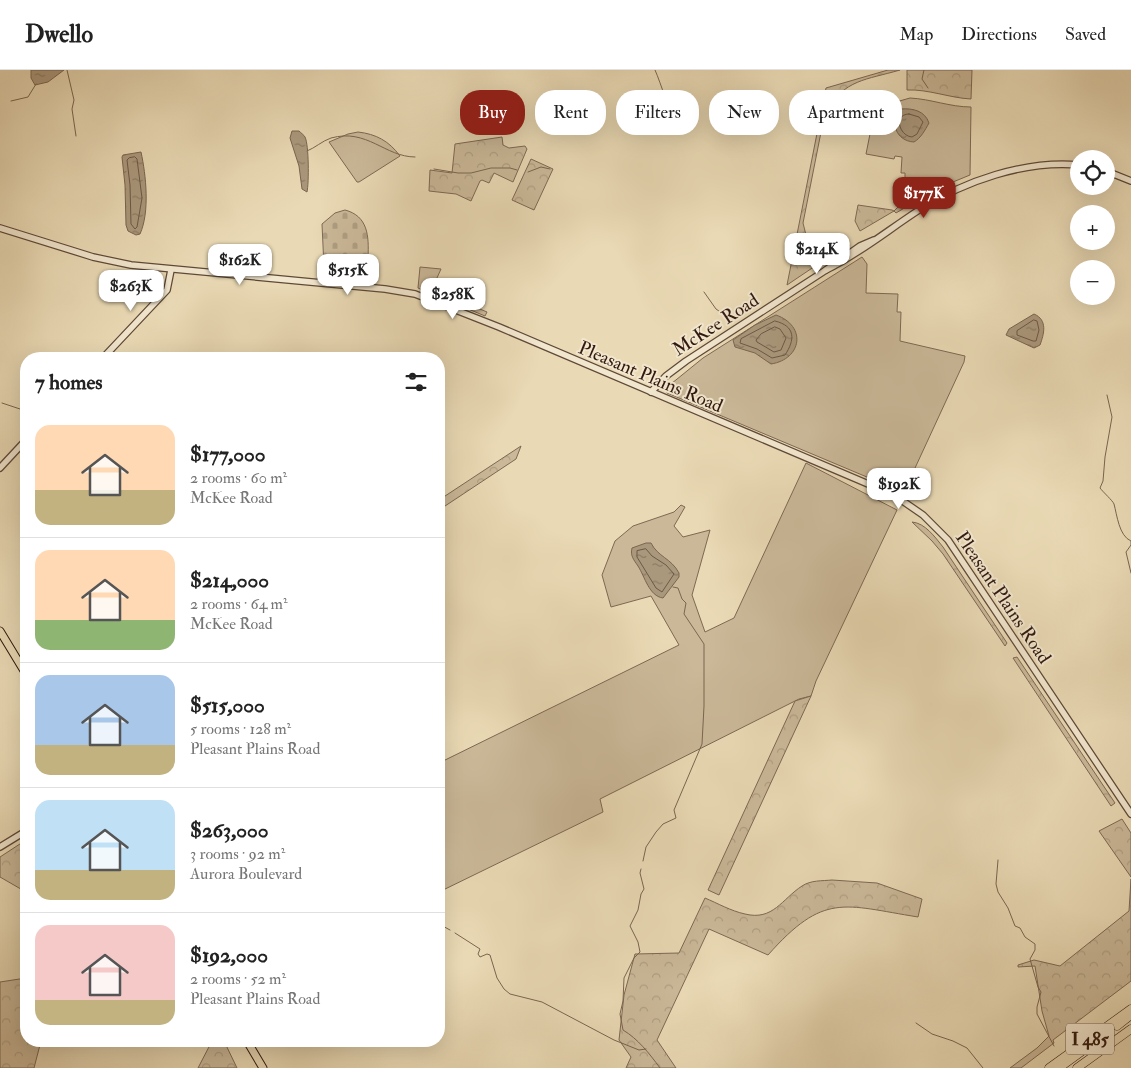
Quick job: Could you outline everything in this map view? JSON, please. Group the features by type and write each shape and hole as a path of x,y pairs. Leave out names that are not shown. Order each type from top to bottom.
{"highway":[{"name":"I 485","path":"1050,1068 1131,1009"},
{"name":"I 485","path":"1059,1068 1131,1016"},
{"name":"I 485","path":"1067,1068 1131,1021"},
{"name":"I 485","path":"1077,1068 1131,1029"}],"main road":[{"path":"0,630 20,664"},
{"path":"250,1047 263,1068"}],"street":[{"name":"McKee Road","path":"651,392 666,376 686,361 860,246 874,240 932,202 988,178 1012,171 1043,166 1070,165"},
{"path":"1115,174 1131,180"},
{"name":"Pleasant Plains Road","path":"0,228 116,262 171,270 399,290 419,295 884,490 908,504 932,523 948,540 1131,814"},
{"path":"109,352 167,290 171,270"},
{"path":"0,468 20,446"},
{"path":"0,847 20,835"}],"green space":[{"path":"888,70 900,70 857,82 844,90 826,90 826,88"},
{"path":"907,70 972,70 971,99 907,90"},
{"path":"910,98 971,107 970,175 936,189 896,213 894,211 905,200 905,173 901,173 902,157 895,156 894,159 866,154 870,135 902,135 902,100"},
{"path":"358,132 371,134 382,139 400,156 357,182 329,142"},
{"path":"817,135 820,135 803,223 807,239 817,256 836,245 837,249 836,252 787,285"},
{"path":"502,137 503,145 509,148 525,146 527,149 513,182 494,173 489,183 480,181 471,201 456,194 429,191 430,170 452,173 455,144"},
{"path":"531,159 553,169 534,210 512,200"},
{"path":"858,205 894,211 860,231 855,221"},
{"path":"345,210 358,217 366,228 368,257 359,260 358,269 324,267 322,224 335,213"},
{"path":"862,257 867,264 866,293 898,294 897,312 901,312 900,341 965,356 964,362 903,494 667,393 666,388 703,358"},
{"path":"420,267 441,269 432,289 487,312 485,316 418,288"},
{"path":"521,446 516,459 445,506 445,496"},
{"path":"806,463 897,510 816,681 811,696 799,699 600,799 603,812 445,889 445,760 679,645 651,596 611,607 602,575 615,541 633,526 674,512 681,505 685,507 674,526 683,537 710,530 692,595 705,632 734,618"},
{"path":"912,522 925,528 943,547 1007,643 1005,646 943,554"},
{"path":"1017,657 1115,803 1111,806 1013,658"},
{"path":"811,696 719,895 708,890 795,701"},
{"path":"1122,819 1131,833 1131,877 1099,831"},
{"path":"20,844 20,889 0,877 0,857"},
{"path":"1131,879 1131,981 1053,1040 1054,1043 1021,1068 1010,1068 1037,1048 1049,1036 1042,1011 1035,966 1018,967 1018,965 1034,960 1060,966 1129,911"},
{"path":"832,880 877,883 922,899 918,917 852,907 820,912 787,935 768,955 709,929 657,1040 676,1068 626,1068 631,1057 619,1040 624,995 635,954 679,953 705,898 740,913 763,914 776,908 805,884"},
{"path":"20,979 20,1047 39,1047 34,1068 0,1068 0,982"},
{"path":"209,1047 227,1047 237,1068 198,1068"}],"water":[{"path":"31,70 64,70 48,82 35,85 31,78"},
{"path":"902,109 910,109 922,113 929,123 921,136 914,142 899,135 902,135"},
{"path":"292,131 299,131 305,136 308,164 307,192 302,189 299,166 290,138"},
{"path":"141,152 146,182 146,204 143,225 140,234 136,235 128,231 126,225 122,157 123,155"},
{"path":"1034,314 1041,320 1044,328 1040,345 1034,348 1006,335 1009,329"},
{"path":"776,315 786,320 793,327 796,334 797,342 789,356 771,364 755,353 735,347 733,340 755,325"},
{"path":"651,543 679,573 679,577 663,598 658,597 651,590 632,556 632,548"}],"waterway":[{"path":"67,70 74,100 72,109 76,136"},
{"path":"655,70 663,90"},
{"path":"924,70 922,79 928,88"},
{"path":"11,101 28,97 36,84"},
{"path":"307,151 328,139 344,136 355,137 394,153 415,157"},
{"path":"528,172 541,167 550,169"},
{"path":"434,169 458,173 471,173 491,168 517,170"},
{"path":"704,292 716,309 729,318"},
{"path":"1107,395 1112,417 1103,481 1100,488 1114,504 1121,530 1131,541 1131,545 1126,552 1131,573"},
{"path":"2,403 20,409"},
{"path":"643,861 646,847 656,832 663,824 676,818 674,810 702,744 704,644 684,614 686,603 682,599 678,588 673,587"},
{"path":"998,860 996,884 998,892 1008,908 1015,926 1020,928 1025,937 1035,944 1035,950 1030,959 1041,992 1037,1014 1054,1046"},
{"path":"641,869 640,873 644,889 641,894 638,910 630,926 638,942 640,952 634,958 624,978 623,1001 620,1014 623,1030 638,1042 660,1068"},
{"path":"445,927 450,930"},
{"path":"455,933 480,949 478,954 480,957 487,954 490,955 497,978 504,989 510,994 542,1002 614,1040 639,1050 646,1049"},
{"path":"916,1023 932,1034 967,1048 983,1068"}]}
